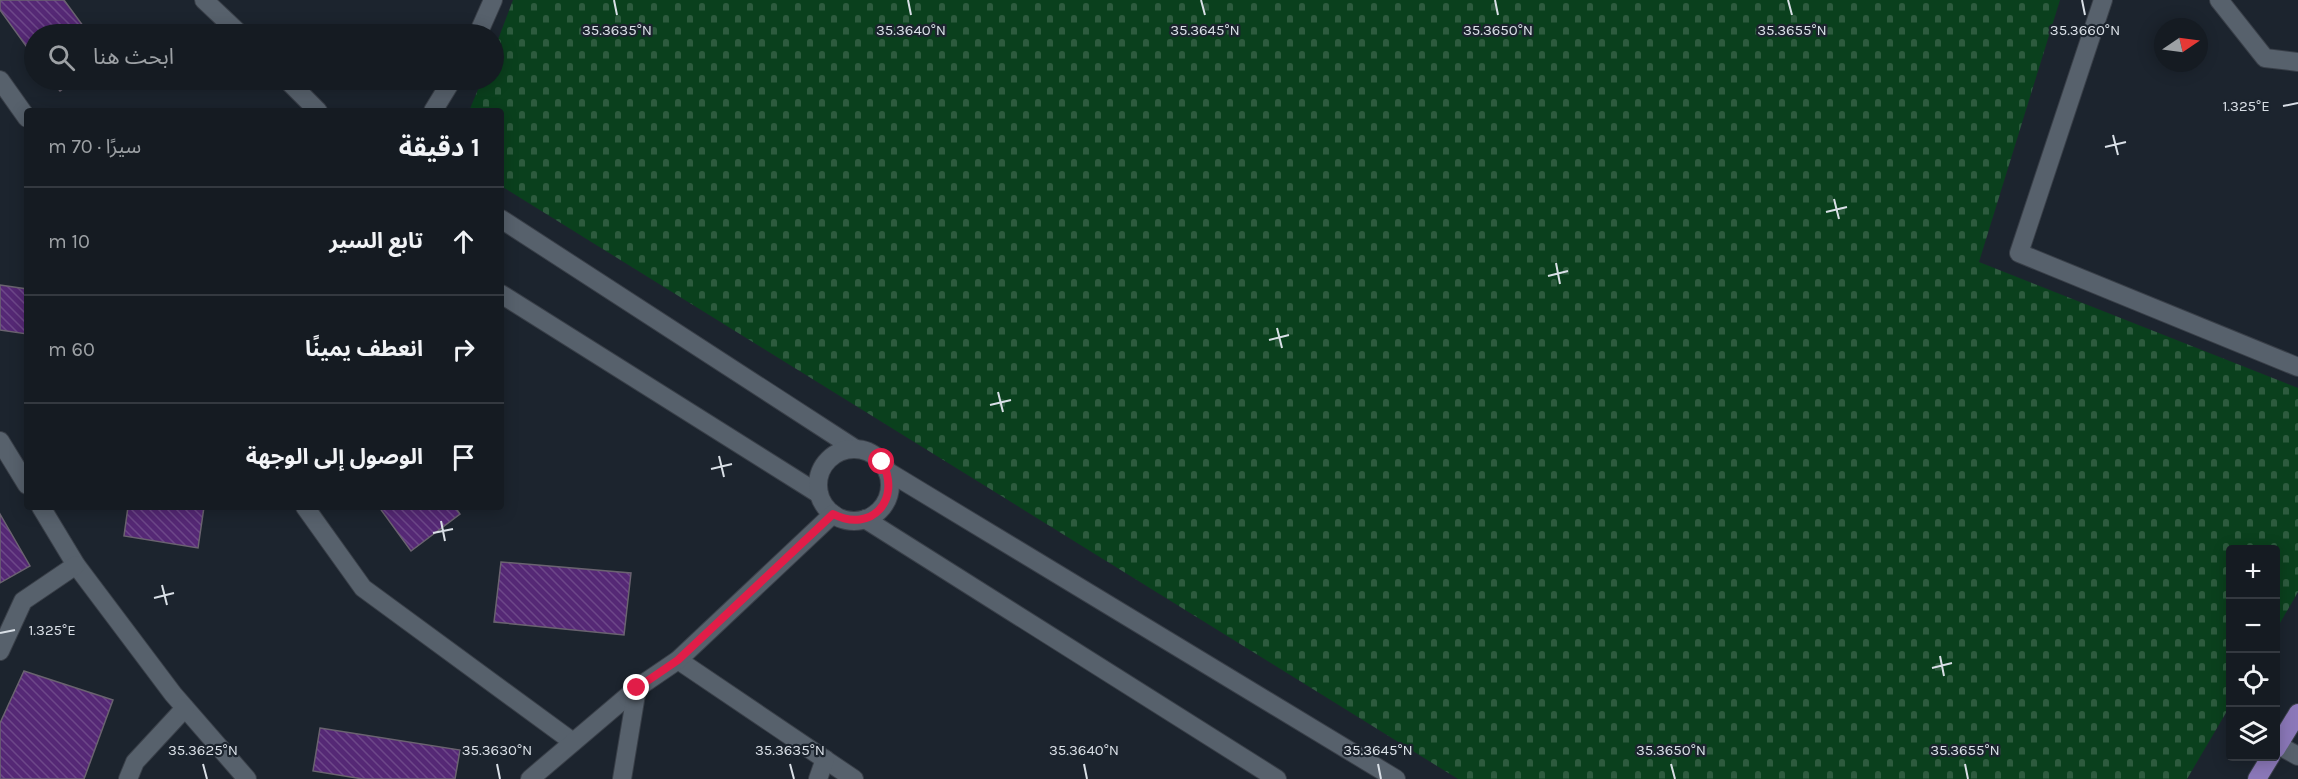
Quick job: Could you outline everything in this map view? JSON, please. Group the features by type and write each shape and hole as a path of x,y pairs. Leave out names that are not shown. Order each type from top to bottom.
{"main road":[{"path":"2280,742 2298,713"},
{"path":"2257,779 2268,761"}],"street":[{"path":"204,0 229,24"},
{"path":"482,24 493,0"},
{"path":"2103,0 2019,253 2298,367"},
{"path":"2219,0 2265,58 2298,62"},
{"path":"0,80 24,114"},
{"path":"297,90 315,108"},
{"path":"435,108 446,90"},
{"path":"504,221 854,448 875,455 887,471 890,483 888,494 884,505 875,514 854,521 833,514 819,494 818,483 825,462 833,455 854,448"},
{"path":"504,296 819,494"},
{"path":"0,441 24,480"},
{"path":"887,471 1396,779"},
{"path":"43,510 76,565 185,708 247,779"},
{"path":"307,510 363,588 573,742"},
{"path":"530,779 637,688 678,660 833,514"},
{"path":"865,519 1277,779"},
{"path":"0,651 23,601 76,565"},
{"path":"678,660 855,779"},
{"path":"621,779 637,688"},
{"path":"128,779 135,762 185,708"},
{"path":"2280,751 2298,756"},
{"path":"818,779 825,759"}],"green space":[{"path":"513,0 2060,0 1979,262 2298,388 2298,592 2280,623 2280,545 2226,545 2226,713 2187,779 1458,779 504,188 504,108 470,108 478,90 504,90 504,24"}],"building":[{"path":"0,0 64,0 82,24 24,24 24,43 0,10"},
{"path":"0,285 24,289 24,334 0,330"},
{"path":"128,510 204,510 198,548 124,536"},
{"path":"381,510 457,510 460,514 411,551"},
{"path":"0,514 30,566 0,583"},
{"path":"501,562 631,573 624,635 494,622"},
{"path":"24,671 113,700 84,779 0,779 0,723"},
{"path":"320,728 460,750 455,779 363,779 313,771"}],"route":[{"path":"637,688 678,660 833,514 854,521 875,514 884,505 890,483 882,462"}]}
